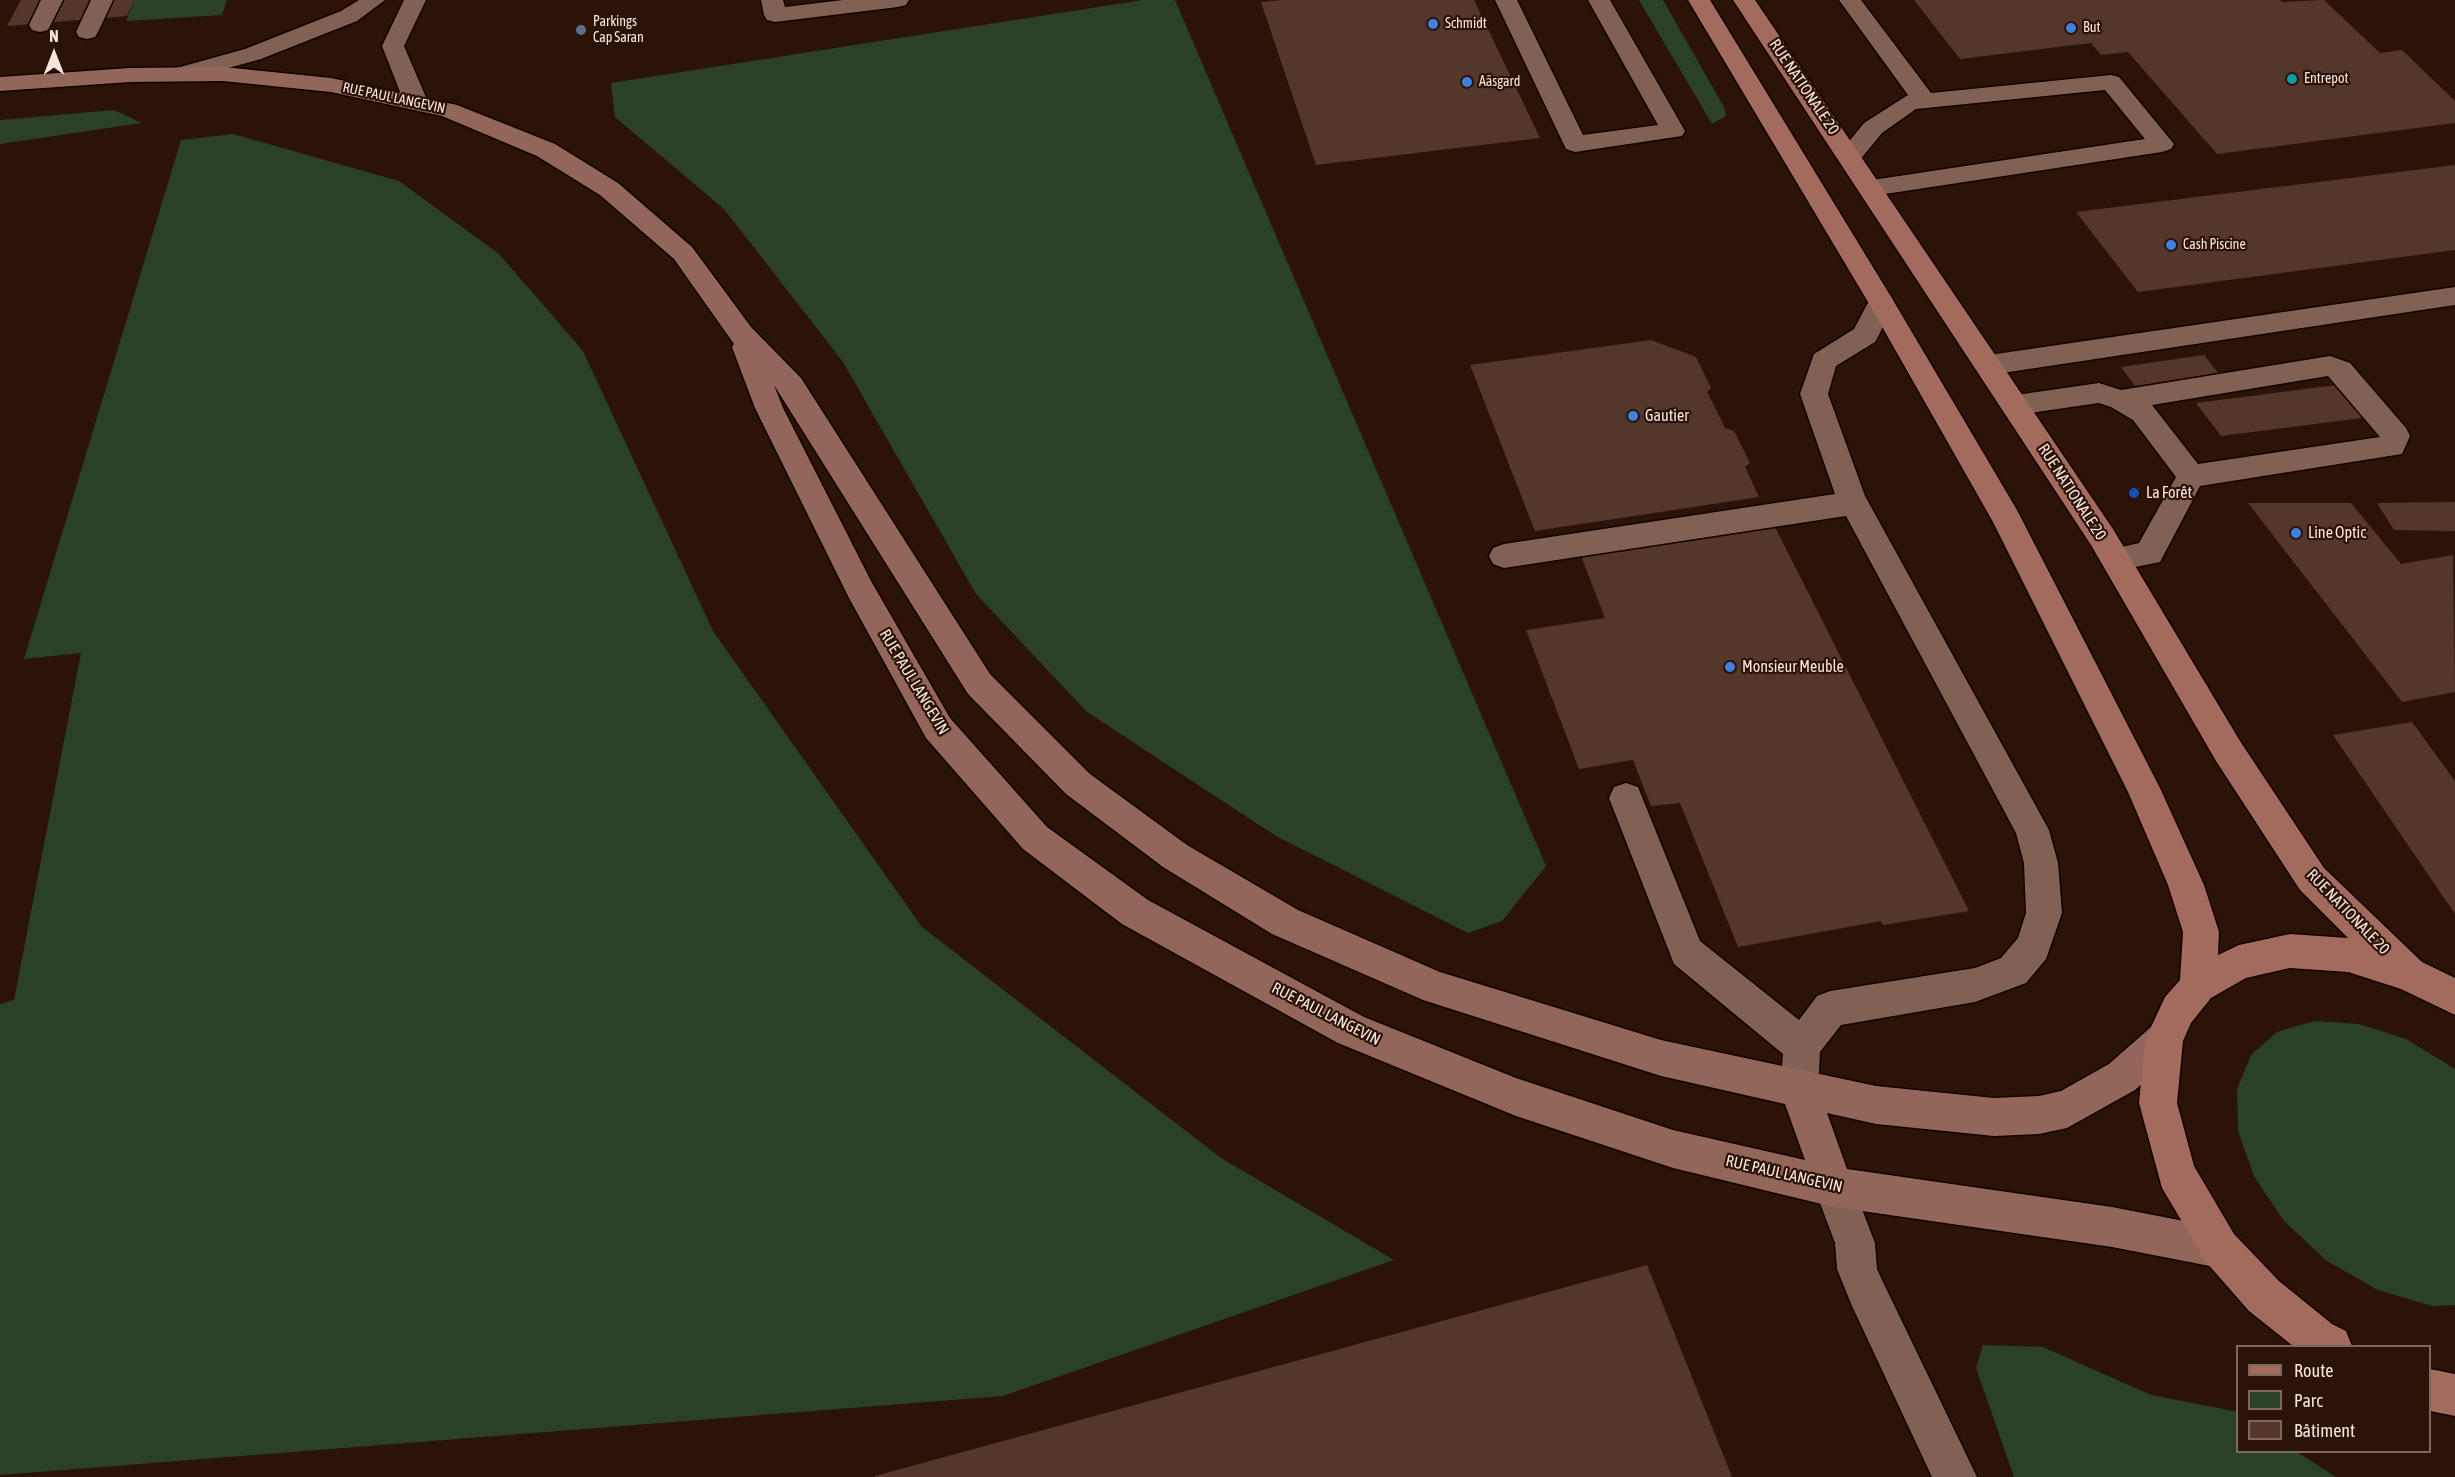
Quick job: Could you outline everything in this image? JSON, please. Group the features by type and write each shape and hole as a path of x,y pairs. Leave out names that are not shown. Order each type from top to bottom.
{"main road":[{"path":"1699,0 1881,302 2006,518 2143,788 2186,885 2201,932 2198,986"},
{"name":"RUE NATIONALE 20","path":"1744,0 1872,188 2116,559 2228,751 2312,879 2409,974"},
{"name":"RUE PAUL LANGEVIN","path":"0,84 130,75 223,74 331,85 449,110 546,150 609,189 682,253 741,334 791,385 979,684 1078,784 1175,856 1285,922 1436,988 1661,1058 1799,1090 1899,1107 1994,1117 2038,1115 2067,1109 2122,1077 2164,1041"},
{"name":"RUE PAUL LANGEVIN","path":"741,334 769,408 860,589 938,728 1035,838 1135,912 1351,1030 1516,1097 1651,1141 1834,1187 2112,1227 2220,1248"},
{"path":"2328,1345 2265,1296 2220,1248 2176,1174 2158,1103 2164,1041 2178,1010 2198,986 2239,962 2290,951 2348,955 2409,974 2455,997"},
{"path":"1799,1090 1834,1187"}],"lane":[{"path":"40,25 52,0"},
{"path":"87,32 102,0"},
{"path":"181,74 253,54 349,16 374,0"},
{"path":"415,0 393,46 416,102"},
{"path":"772,0 775,15 898,0"},
{"path":"1506,0 1575,144 1673,131 1599,0"},
{"path":"1850,0 1923,100"},
{"path":"1850,155 1873,128 1910,102 2111,82 2162,144 1872,188"},
{"path":"1989,365 2455,296"},
{"path":"1799,1090 1802,1046 1830,1009 1975,985 2013,971 2033,946 2044,913 2041,863 2032,831 1854,502 1814,394 1824,361 1864,335 1881,302"},
{"path":"2121,400 2330,366 2340,370 2396,436 2392,446 2191,476"},
{"path":"2016,405 2099,393 2121,400 2143,413 2191,476"},
{"path":"2116,559 2148,554 2191,476"},
{"path":"1504,556 1854,502"},
{"path":"1626,798 1687,952 1802,1046"},
{"path":"1834,1187 1855,1243 1857,1269 1866,1293 1955,1477"}],"green space":[{"path":"134,0 227,0 222,15 126,21"},
{"path":"1143,0 1175,0 1546,866 1502,921 1468,933 1276,836 1087,712 976,594 843,362 724,209 615,117 611,83"},
{"path":"1639,0 1663,0 1725,109 1726,116 1712,124"},
{"path":"114,110 142,123 0,144 0,120"},
{"path":"233,134 399,181 499,254 583,351 713,631 922,927 1221,1158 1394,1260 1003,1396 0,1475 0,1004 14,1000 81,653 24,659 181,140"},
{"path":"2314,1021 2359,1024 2406,1039 2455,1069 2455,1305 2432,1306 2378,1290 2327,1261 2284,1221 2254,1176 2238,1131 2237,1089 2251,1055 2277,1032"},
{"path":"1983,1345 2043,1347 2151,1395 2234,1411 2236,1412 2236,1453 2299,1453 2336,1477 2014,1477 1976,1368"}],"building":[{"path":"21,0 134,0 127,16 7,26"},
{"path":"1474,0 1540,138 1316,165 1261,2"},
{"name":"Entrepot","path":"1914,0 2280,0 2282,2 2324,0 2380,53 2402,50 2455,101 2455,123 2217,154 2128,52 2101,55 2091,43 1960,59"},
{"path":"2455,165 2455,250 2138,292 2076,212"},
{"path":"1651,340 1696,357 1711,388 1707,392 1725,428 1734,431 1750,463 1745,467 1759,497 1535,531 1470,365"},
{"path":"2204,355 2222,378 2139,391 2121,367"},
{"path":"2345,384 2370,417 2221,436 2196,403"},
{"path":"2455,502 2455,531 2394,530 2377,503"},
{"path":"2248,503 2351,503 2401,564 2453,555 2455,692 2402,702"},
{"path":"1774,525 1969,911 1883,925 1881,921 1738,947 1680,803 1651,806 1633,760 1579,769 1526,630 1605,618 1581,556"},
{"path":"2412,722 2455,781 2455,914 2333,735"},
{"path":"1647,1265 1732,1477 875,1477 875,1476"}],"place":[{"name":"Schmidt","path":"1433,24"},
{"name":"But","path":"2071,28"},
{"name":"Parkings Cap Saran","path":"581,30"},
{"name":"Entrepot","path":"2292,79"},
{"name":"Aäsgard","path":"1467,82"},
{"name":"Cash Piscine","path":"2171,245"},
{"name":"Gautier","path":"1633,416"},
{"name":"La Forêt","path":"2134,493"},
{"name":"Line Optic","path":"2296,533"},
{"name":"Monsieur Meuble","path":"1730,667"}]}
